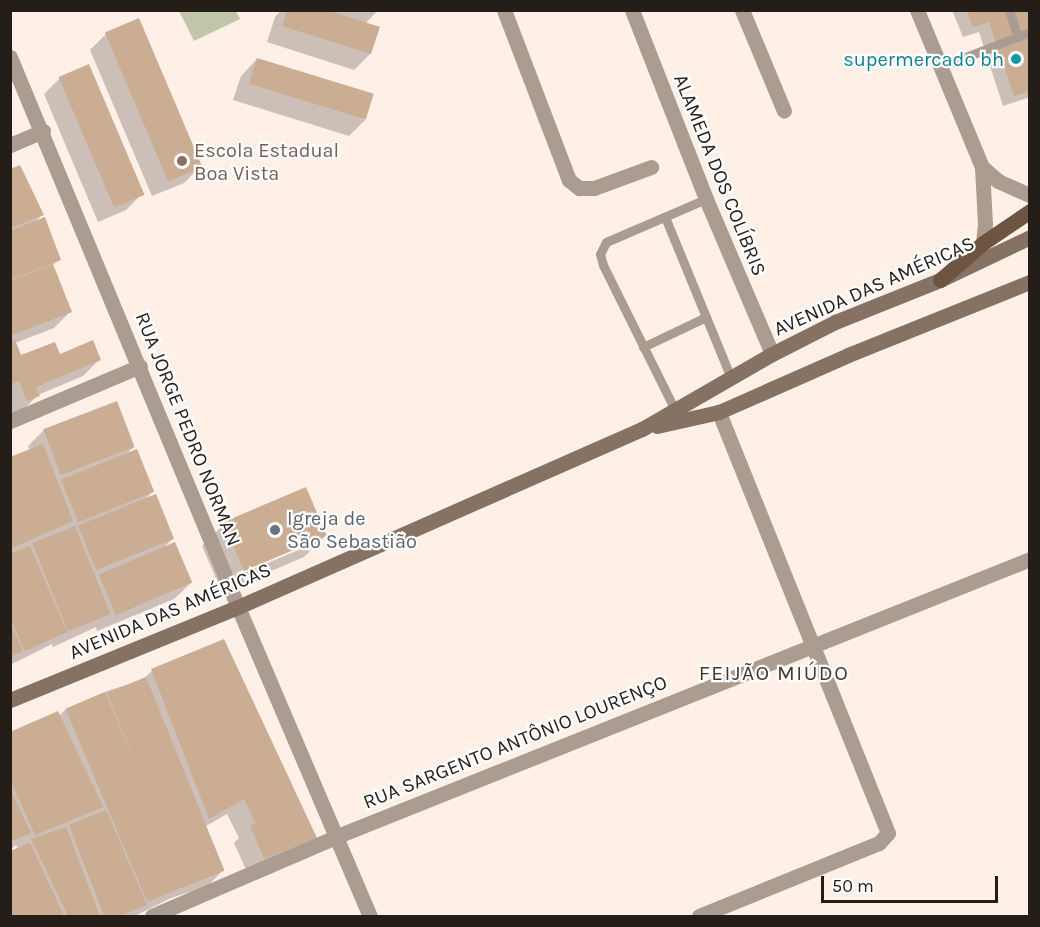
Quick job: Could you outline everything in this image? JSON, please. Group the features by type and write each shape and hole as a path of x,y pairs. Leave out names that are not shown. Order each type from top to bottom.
{"main road":[{"path":"940,280 983,243 1029,211"},
{"name":"AVENIDA DAS AMÉRICAS","path":"10,700 238,607 642,429 772,354 835,322 940,280 1029,237"},
{"name":"AVENIDA DAS AMÉRICAS","path":"642,429 720,412 848,355 1029,282"}],"street":[{"path":"504,10 569,180 579,188 594,188 651,167"},
{"name":"ALAMEDA DOS COLÍBRIS","path":"632,10 706,199 772,354"},
{"path":"742,10 784,111"},
{"path":"917,10 982,167 985,224 983,243"},
{"name":"RUA JORGE PEDRO NORMAN","path":"10,57 43,131 238,607 370,916"},
{"path":"10,145 43,131"},
{"path":"982,167 998,181 1029,195"},
{"path":"10,421 140,366"},
{"path":"699,916 879,843 888,833 811,645 720,412"},
{"name":"RUA SARGENTO ANTÔNIO LOURENÇO","path":"152,916 335,837 1029,559"}],"lane":[{"path":"1009,10 1018,37"},
{"path":"940,67 1029,32"},
{"path":"675,410 603,265 600,254 606,242 706,199"},
{"path":"665,217 731,378"},
{"path":"643,347 706,317"}],"green space":[{"path":"179,11 236,11 240,19 194,41"}],"building":[{"path":"287,10 327,10 380,27 371,54 282,26"},
{"name":"supermercado bh","path":"967,10 1030,10 1030,91 1014,96 989,22 973,27"},
{"path":"139,18 202,167 168,182 105,32"},
{"path":"257,58 374,94 366,119 249,84"},
{"path":"89,64 144,195 114,208 59,77"},
{"path":"20,165 44,215 10,228 10,169"},
{"path":"45,217 61,260 10,280 10,231"},
{"path":"53,264 72,312 10,336 10,281"},
{"path":"15,340 21,355 55,342 60,354 93,340 101,360 36,387 40,396 27,401 19,381 10,385 10,342"},
{"path":"117,401 135,447 61,475 43,429"},
{"path":"43,444 73,521 10,549 10,457"},
{"path":"137,449 154,492 78,522 61,480"},
{"name":"Igreja de São Sebastião","path":"306,487 327,536 244,571 223,522"},
{"path":"156,494 174,539 96,570 78,525"},
{"path":"75,526 111,614 68,631 32,543"},
{"path":"175,542 192,583 116,615 99,574"},
{"path":"30,546 67,632 25,651 10,618 10,554"},
{"path":"10,623 23,651 10,657"},
{"path":"224,639 317,838 264,859 250,825 256,824 244,799 209,819 151,669"},
{"path":"146,677 224,871 185,887 107,693"},
{"path":"105,692 187,885 147,902 65,709"},
{"path":"58,711 103,807 35,835 10,779 10,732"},
{"path":"10,789 31,833 10,842"},
{"path":"106,810 147,905 119,916 104,916 69,825"},
{"path":"66,827 100,916 68,916 31,839"},
{"path":"30,843 64,916 10,916 10,851"}],"place":[{"name":"supermercado bh","path":"1016,59"},
{"name":"Escola Estadual Boa Vista","path":"182,161"},
{"name":"Igreja de São Sebastião","path":"275,530"}],"district":[{"name":"FEIJÃO MIÚDO","path":"774,673"}]}
